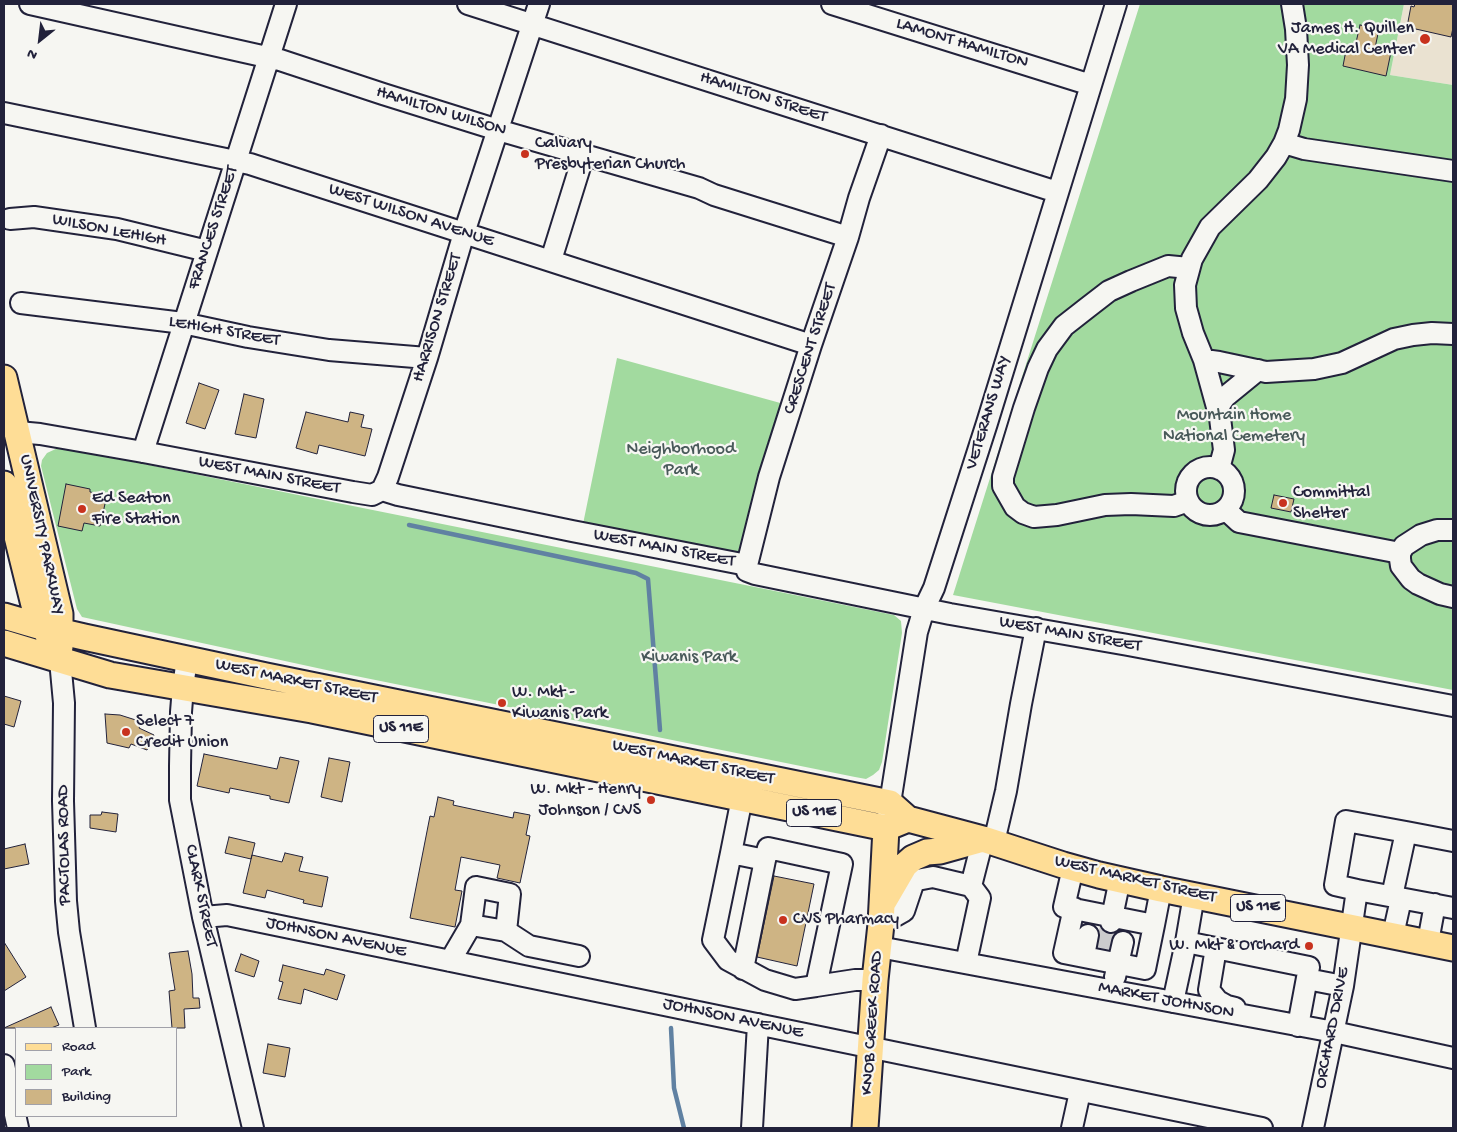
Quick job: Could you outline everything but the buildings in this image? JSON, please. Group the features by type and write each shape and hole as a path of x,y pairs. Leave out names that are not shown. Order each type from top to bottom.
{"main road":[{"name":"UNIVERSITY PARKWAY","path":"4,378 60,614 53,630"},
{"name":"UNIVERSITY PARKWAY","path":"4,484 34,605 53,630 60,660"},
{"name":"WEST MARKET STREET","path":"4,616 53,630 895,817 988,840 1073,868 1120,880 1453,948"},
{"name":"WEST MARKET STREET","path":"4,643 110,675 312,710 742,798 895,817"},
{"name":"KNOB CREEK ROAD","path":"865,1128 880,925 895,817"},
{"path":"880,925 909,860 927,852 940,851 988,840"}],"street":[{"name":"HAMILTON WILSON","path":"30,4 280,60 498,130 699,188 714,195 848,237"},
{"name":"FRANCES STREET","path":"143,452 286,4"},
{"name":"HAMILTON STREET","path":"468,4 1058,192"},
{"name":"HARRISON STREET","path":"382,490 427,358 464,233 539,4"},
{"name":"LAMONT HAMILTON","path":"832,4 1091,85"},
{"name":"VETERANS WAY","path":"895,817 912,661 917,632 937,578 1116,4"},
{"path":"1219,469 1224,450 1222,425 1204,360 1193,333 1186,308 1185,285 1188,268 1197,247 1210,227 1258,180 1276,158 1289,130 1296,99 1298,65 1296,29 1292,4"},
{"name":"WEST WILSON AVENUE","path":"4,113 235,161 281,174 811,345"},
{"name":"CRESCENT STREET","path":"747,564 769,477 880,135"},
{"path":"1284,143 1304,149 1453,170"},
{"path":"551,260 584,154"},
{"name":"WILSON LEHIGH","path":"10,219 34,217 117,230 206,250"},
{"path":"1188,268 1168,266 1131,280 1109,291 1064,326 1047,349 1038,368 1003,477 1003,486 1015,507 1023,513 1034,516 1057,515 1105,505 1174,506 1188,501"},
{"name":"LEHIGH STREET","path":"21,303 183,323 248,337 329,350 427,358"},
{"path":"1204,360 1266,372 1314,369 1342,363 1394,339 1432,333 1453,334"},
{"path":"1218,407 1225,397 1258,370"},
{"name":"WEST MAIN STREET","path":"18,432 40,434 143,452 353,492 372,495 382,490 398,495 554,527 747,564 747,571 755,574 924,609 1036,628 1453,706"},
{"path":"1210,467 1219,469 1230,477 1233,483 1234,498 1226,510 1212,516 1205,515 1198,512 1188,501 1187,486 1190,478 1202,469 1210,467"},
{"path":"1226,510 1239,522 1400,553"},
{"path":"1453,530 1437,530 1421,535 1404,546 1400,553 1401,566 1411,579 1440,594 1453,597"},
{"path":"972,886 1006,791 1036,628"},
{"name":"CLARK STREET","path":"187,659 183,687 180,800 203,917 253,1128"},
{"name":"PACTOLAS ROAD","path":"60,660 64,702 63,801 66,901 69,932 85,1027"},
{"path":"742,798 713,940 735,964 764,980 795,989 855,980 875,980"},
{"path":"1428,942 1444,906 1335,885 1346,821 1453,841"},
{"path":"1393,935 1396,898 1406,832"},
{"path":"735,964 736,942 752,924 768,848 842,864 816,986"},
{"path":"731,854 765,860"},
{"path":"1073,868 1064,907 1074,908 1104,937 1144,969 1161,889"},
{"path":"880,925 904,911 913,884 917,880 933,876 972,886 980,898 966,963"},
{"path":"1113,990 1104,937 1120,880"},
{"path":"450,961 471,925 476,886 510,894 506,931"},
{"name":"ORCHARD DRIVE","path":"1313,1128 1343,986 1357,890"},
{"path":"1173,1002 1194,894"},
{"path":"1074,908 1104,937"},
{"name":"JOHNSON AVENUE","path":"203,917 227,916 1262,1128"},
{"path":"471,925 506,931 529,946 579,956"},
{"name":"MARKET JOHNSON","path":"880,925 966,963 1334,1032 1453,1058"},
{"path":"1058,980 1104,937 1154,926"},
{"path":"1186,942 1216,948 1309,967 1292,1024 1280,1017 1227,1006 1218,1001 1208,990 1216,948"},
{"path":"1306,979 1343,986"},
{"path":"752,1128 758,1024"},
{"path":"9,1070 15,1109"},
{"path":"1072,1128 1080,1092"}],"shaded area":[{"name":"James H. Quillen VA Medical Center","path":"1404,4 1453,4 1453,85 1390,75"}],"green space":[{"name":"Mountain Home National Cemetery","path":"1140,4 1404,4 1390,75 1453,85 1453,690 953,595"},
{"name":"Neighborhood Park","path":"617,358 784,404 739,554 583,524"},
{"name":"Kiwanis Park","path":"60,447 894,615 901,621 902,633 882,762 879,770 866,779 855,777 331,671 82,617 77,609 41,466 42,460 47,453"}],"waterway":[{"path":"409,525 636,573 648,579 660,730"},
{"path":"671,1028 674,1088 684,1128"}],"tunnel":[{"path":"1105,949 1111,922"}],"place":[{"name":"James H. Quillen VA Medical Center","path":"1425,39"},
{"name":"Calvary Presbyterian Church","path":"525,154"},
{"name":"Committal Shelter","path":"1283,503"},
{"name":"Ed Seaton Fire Station","path":"82,509"},
{"name":"W. Mkt - Kiwanis Park","path":"502,703"},
{"name":"Select 7 Credit Union","path":"126,732"},
{"name":"W. Mkt - Henry Johnson / CVS","path":"651,800"},
{"name":"CVS Pharmacy","path":"783,920"},
{"name":"W. Mkt & Orchard","path":"1309,946"}]}
